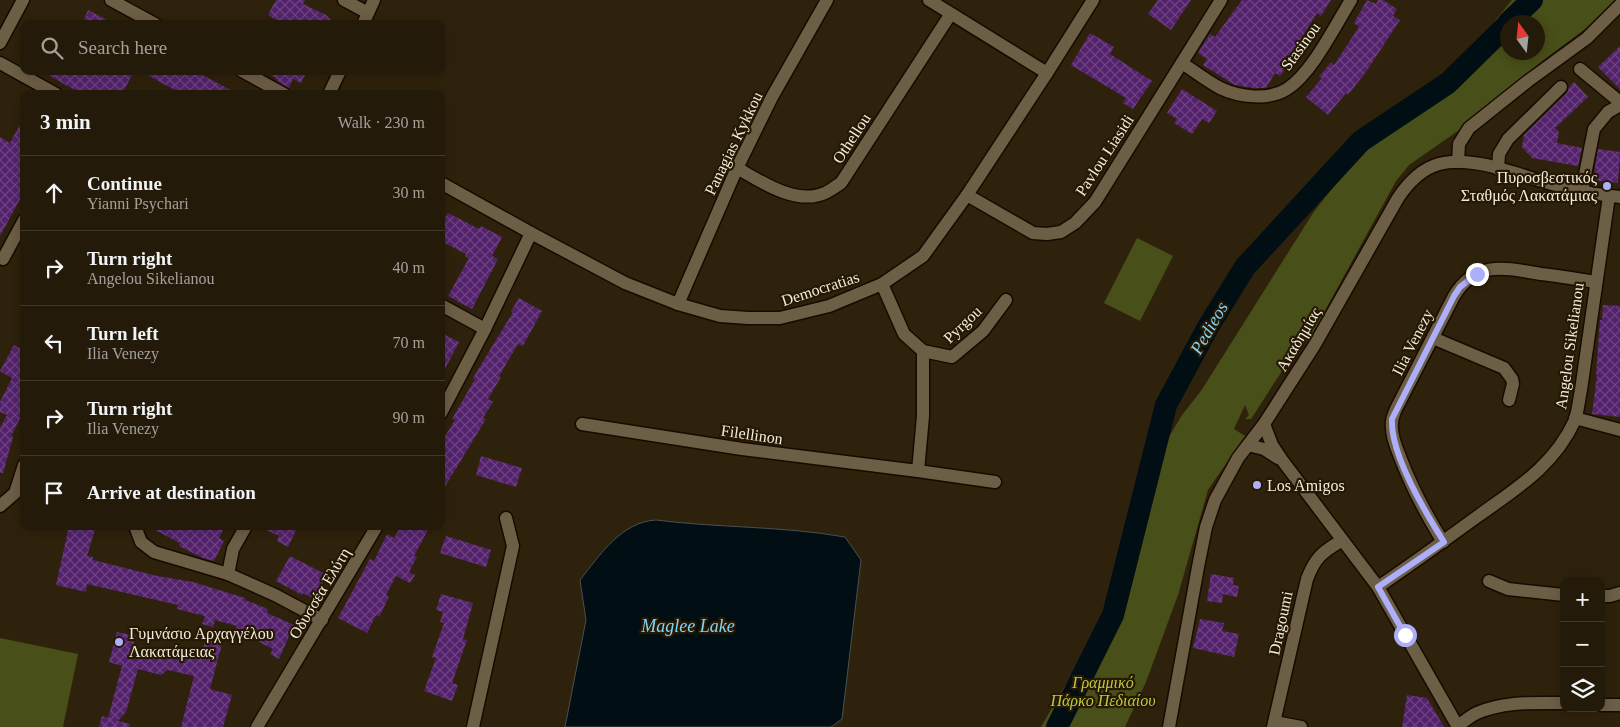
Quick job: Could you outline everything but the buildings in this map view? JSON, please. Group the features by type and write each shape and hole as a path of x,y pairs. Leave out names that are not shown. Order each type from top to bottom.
{"street":[{"path":"0,43 23,0"},
{"path":"112,0 148,20"},
{"path":"344,0 366,18 374,0"},
{"name":"Panagias Kykkou","path":"678,304 737,168 772,97 827,0"},
{"path":"929,0 950,15 1047,73"},
{"name":"Democratias","path":"445,184 531,233 625,282 678,304 720,316 748,318 780,318 829,306 882,284 923,256 967,195 1047,73 1092,0"},
{"name":"Pavlou Liasidi","path":"967,195 1033,232 1047,234 1061,232 1075,223 1095,202 1221,0"},
{"name":"Stasinou","path":"1182,63 1220,88 1236,94 1254,97 1286,90 1310,66 1351,0"},
{"path":"1458,162 1459,144 1469,128 1528,81 1588,38 1620,5"},
{"name":"Othellou","path":"737,168 775,189 802,197 824,194 841,183 950,15"},
{"path":"0,63 20,74"},
{"path":"1580,69 1620,104 1608,112 1594,129 1582,190"},
{"path":"22,75 49,90"},
{"path":"249,75 277,90"},
{"path":"331,90 338,75"},
{"path":"1498,169 1499,154 1508,139 1561,87"},
{"name":"Ακαδημίας","path":"1169,727 1206,527 1215,500 1238,458 1264,424 1314,346 1407,185 1418,175 1439,164 1474,162 1559,186 1614,196"},
{"name":"Angelou Sikelianou","path":"1378,587 1444,542 1534,475 1550,459 1564,438 1575,418 1581,390 1595,282 1614,196"},
{"path":"3,259 20,227"},
{"path":"445,406 486,329 531,233"},
{"name":"Ilia Venezy","path":"1444,542 1411,485 1395,443 1392,419 1460,287 1470,278 1485,271 1502,268 1595,282"},
{"name":"Pyrgou","path":"882,284 904,334 924,351 952,357 983,331 1006,300"},
{"path":"445,307 486,329"},
{"path":"1433,338 1504,368 1512,379 1513,384 1509,400"},
{"path":"918,471 923,416 924,351"},
{"path":"1575,418 1620,430"},
{"name":"Filellinon","path":"582,424 742,449 995,482"},
{"path":"1264,424 1272,445 1282,460 1378,587 1457,726 1477,714 1498,707 1529,703 1560,703"},
{"path":"1248,445 1264,449 1282,460"},
{"path":"0,506 15,493 20,478"},
{"path":"473,727 513,546 506,518"},
{"path":"136,530 141,542 154,552 228,574 275,595 322,620"},
{"path":"228,574 233,549 244,530"},
{"name":"Οδυσσέα Ελύτη","path":"258,727 375,530"},
{"name":"Dragoumi","path":"1274,725 1312,564 1323,552 1341,540"},
{"path":"1489,581 1508,589 1560,595"},
{"path":"1605,596 1620,593"},
{"path":"1605,705 1620,705"},
{"path":"1274,725 1301,727"}],"green space":[{"name":"Γραμμικό Πάρκο Πεδιαίου","path":"1512,0 1616,0 1585,29 1545,59 1545,15 1500,15 1500,60 1543,60 1465,126 1409,165 1396,181 1310,338 1293,354 1251,419 1245,419 1249,415 1245,405 1234,429 1245,436 1208,490 1178,595 1146,682 1125,727 1041,727 1121,589 1154,487 1166,442 1182,415 1201,391 1313,213 1364,148 1444,84"},
{"path":"1137,238 1173,256 1140,321 1104,303"},
{"path":"0,638 78,654 63,727 0,727"}],"water":[{"name":"Maglee Lake","path":"656,520 822,533 845,537 861,560 842,719 831,727 565,727 586,620 580,580 612,541 622,533 644,522"}],"waterway":[{"name":"Pedieos","path":"1516,15 1532,0"},
{"name":"Pedieos","path":"1057,727 1113,615 1166,405 1208,327 1245,267 1361,141 1448,83 1500,32"}],"place":[{"name":"Πυροσβεστικός Σταθμός Λακατάμιας","path":"1607,186"},
{"name":"Los Amigos","path":"1257,485"},
{"name":"Γυμνάσιο Αρχαγγέλου Λακατάμειας","path":"119,642"}],"route":[{"path":"1405,635 1378,587 1444,542 1411,485 1393,436 1392,419 1454,296 1460,287 1477,274"}]}
